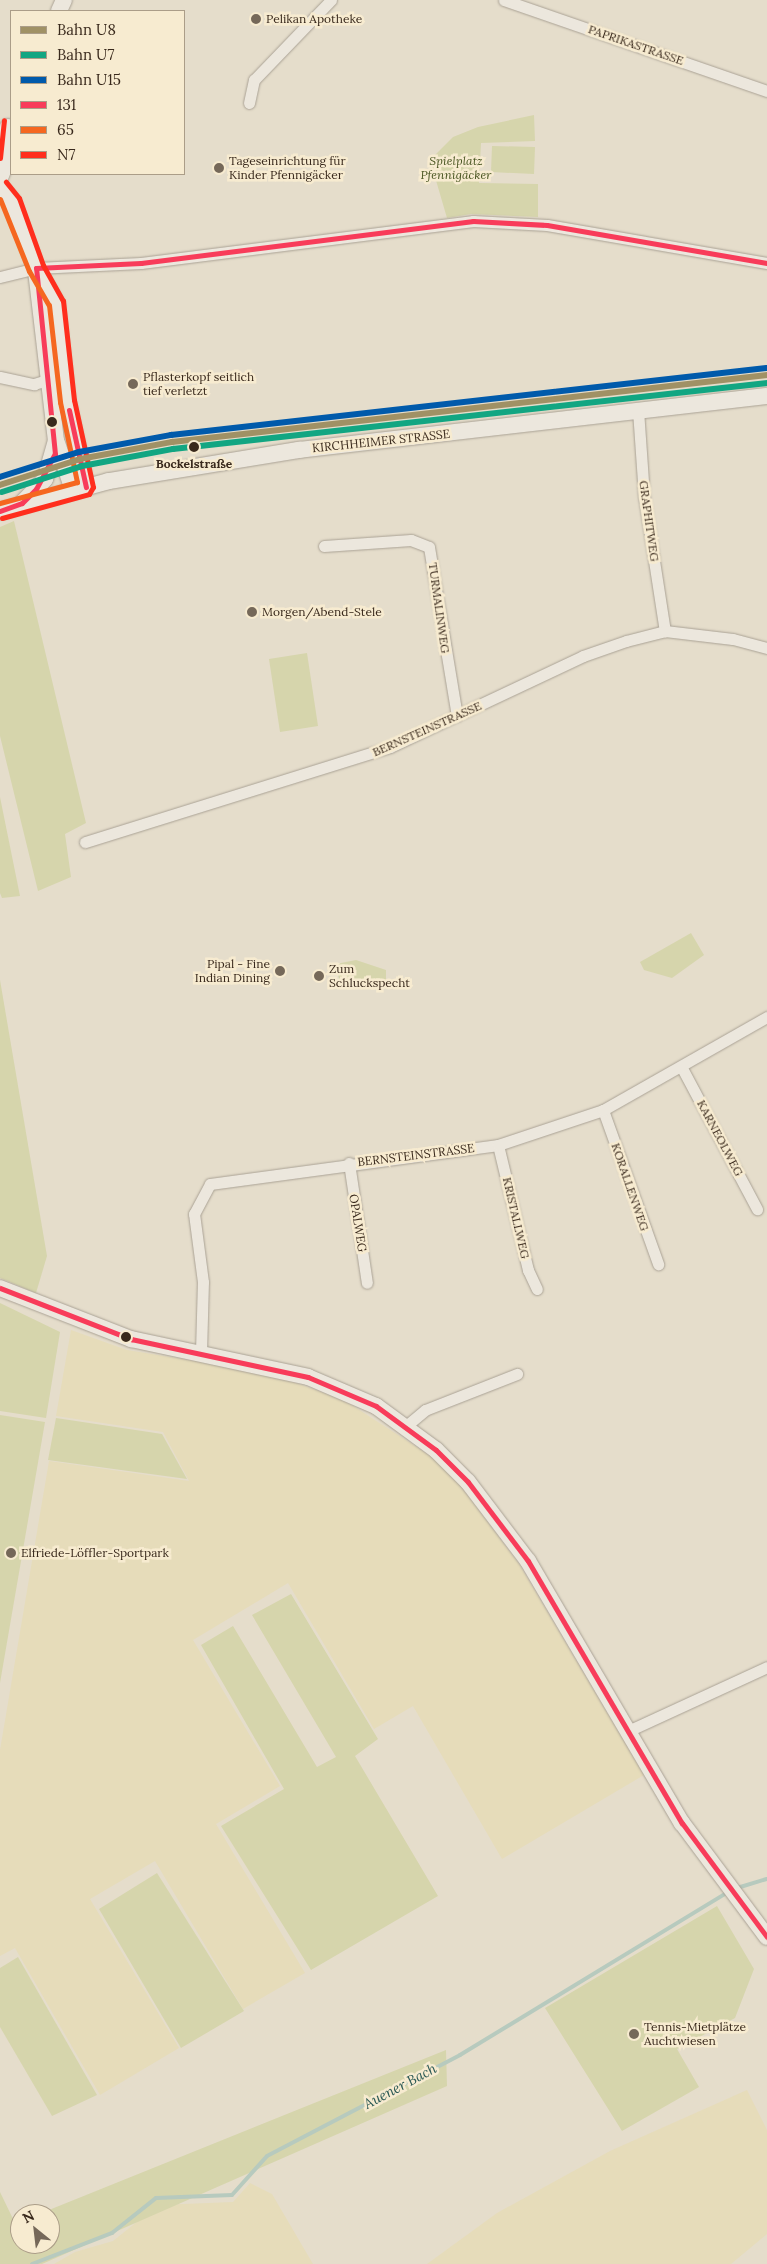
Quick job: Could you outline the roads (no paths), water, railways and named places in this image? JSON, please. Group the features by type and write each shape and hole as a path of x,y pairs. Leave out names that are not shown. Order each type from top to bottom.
{"main road":[{"path":"0,178 8,158 7,130"},
{"path":"0,187 18,216 36,268 56,303 79,489"},
{"path":"36,268 56,440 79,489"},
{"name":"KIRCHHEIMER STRASSE","path":"0,511 22,503 79,489 299,450 767,396"},
{"path":"22,503 45,480 56,440"},
{"path":"0,1288 131,1339 201,1352 308,1376 346,1391 406,1426 456,1469 528,1562 682,1823 729,1890 767,1937"}],"street":[{"path":"249,102 254,80 331,0"},
{"name":"PAPRIKASTRASSE","path":"504,0 767,91"},
{"path":"0,277 36,268 141,263 473,221 547,224 767,263"},
{"path":"0,377 34,384 50,381 64,371"},
{"name":"GRAPHITWEG","path":"638,410 644,496 665,631"},
{"name":"TURMALINWEG","path":"324,546 411,540 429,547 457,716"},
{"name":"BERNSTEINSTRASSE","path":"85,842 334,767 457,716 583,656 665,631 732,638 767,648"},
{"name":"BERNSTEINSTRASSE","path":"201,1352 203,1282 194,1214 210,1184 348,1163 498,1145 603,1110 682,1068 767,1017"},
{"name":"KARNEOLWEG","path":"682,1068 757,1209"},
{"name":"KORALLENWEG","path":"603,1110 658,1264"},
{"name":"KRISTALLWEG","path":"498,1145 528,1270 537,1289"},
{"name":"OPALWEG","path":"348,1163 367,1283"},
{"path":"406,1426 425,1410 517,1374"},
{"path":"628,1731 767,1667"}],"waterway":[{"name":"Auener Bach","path":"737,1888 767,1879"},
{"name":"Auener Bach","path":"32,2264 112,2233 156,2198 232,2195 267,2156 460,2055 728,1892"}],"rail line":[{"name":"U15","path":"0,477 79,452 171,435 766,368"},
{"name":"U8","path":"0,485 80,459 172,442 767,375"},
{"name":"U7","path":"2,492 82,466 173,449 767,383"}],"place":[{"name":"Pelikan Apotheke","path":"256,19"},
{"name":"Tageseinrichtung für Kinder Pfennigäcker","path":"219,168"},
{"name":"Pflasterkopf seitlich tief verletzt","path":"133,384"},
{"name":"Bockelstraße","path":"194,447"},
{"name":"Morgen/Abend-Stele","path":"252,612"},
{"name":"Pipal - Fine Indian Dining","path":"280,971"},
{"name":"Zum Schluckspecht","path":"319,976"},
{"name":"Elfriede-Löffler-Sportpark","path":"11,1553"},
{"name":"Tennis-Mietplätze Auchtwiesen","path":"634,2034"}],"park label":[{"name":"Spielplatz Pfennigäcker","path":"456,168"}]}
